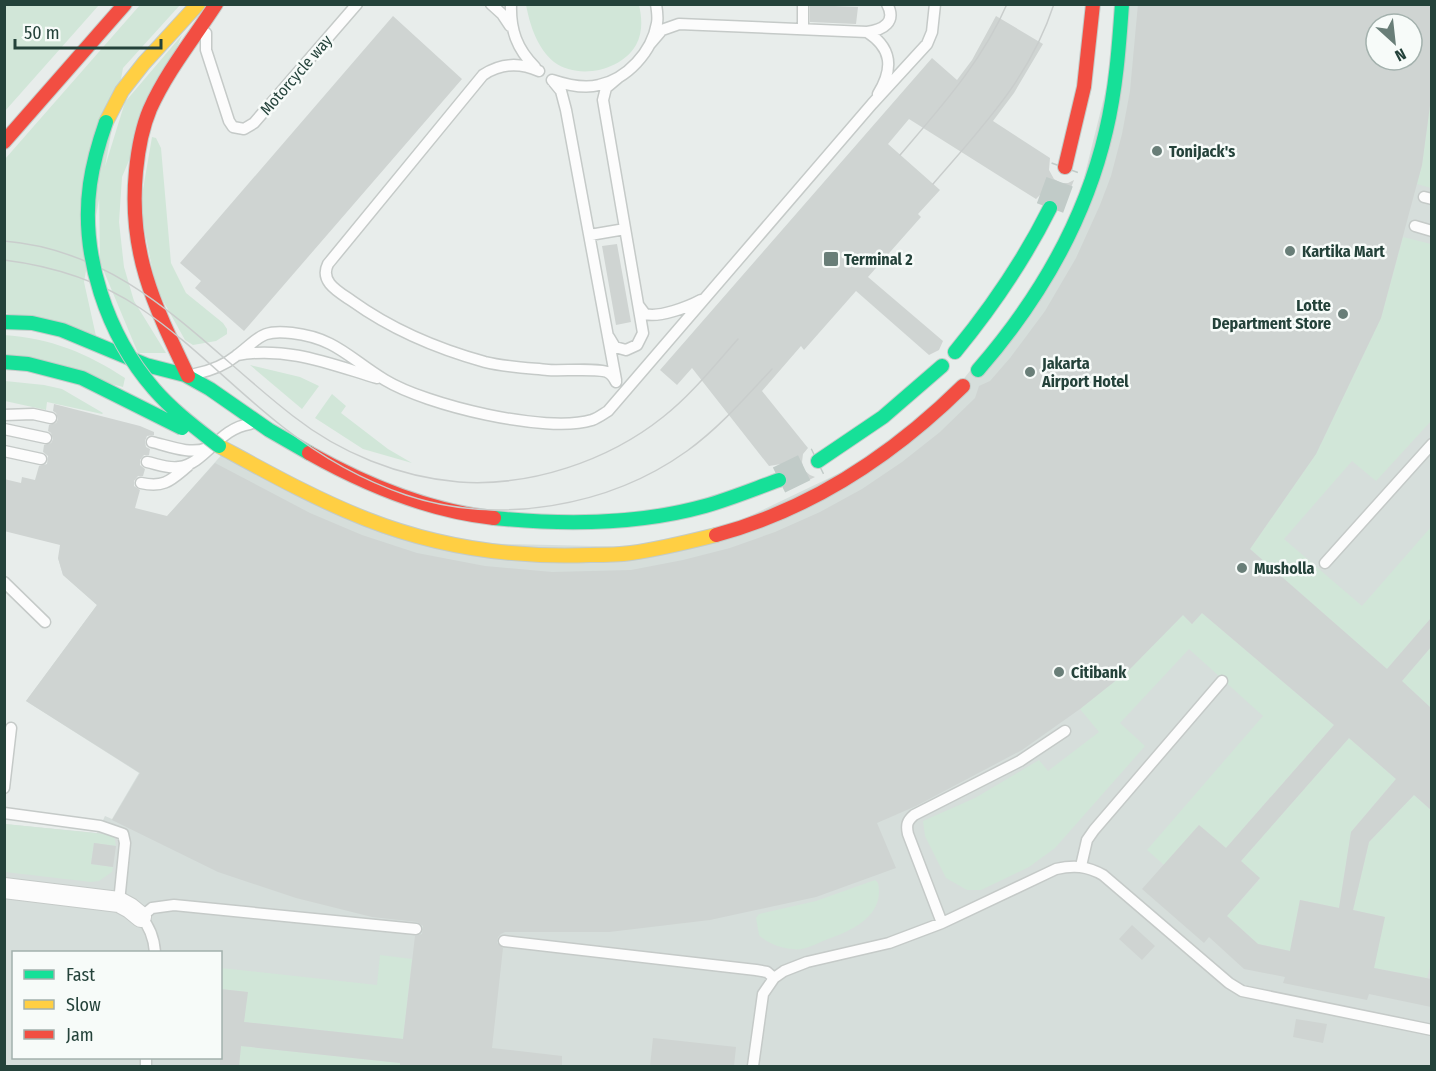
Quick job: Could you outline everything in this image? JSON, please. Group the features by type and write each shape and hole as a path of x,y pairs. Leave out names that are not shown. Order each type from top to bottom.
{"street":[{"path":"4,142 125,4"},
{"path":"198,4 144,63 122,91 106,122 94,158 90,191 91,251 98,283 118,334 146,379 181,417 215,447"},
{"path":"189,376 152,300 146,282 135,238 133,202 141,136 151,107 173,67 216,4"},
{"path":"1065,167 1083,96 1093,4"},
{"path":"978,370 1011,331 1038,291 1080,212 1106,131 1114,89 1122,4"},
{"path":"955,352 988,312 1016,272 1050,208"},
{"path":"4,322 32,323 56,329 103,345 147,365 189,376 267,428 369,484 420,503 467,514 532,522 572,523 663,514 703,507 779,480"},
{"path":"4,362 28,364 82,378 336,508 420,537 469,548 513,554 566,556 632,553 683,543 736,530 786,510 874,462 918,430 963,386"},
{"path":"818,461 852,441 887,416 942,366"},
{"path":"4,888 119,903 141,917"}],"lane":[{"name":"Motorcycle way","path":"208,18 205,41 210,65 229,120 233,126 244,129 254,123 357,4"},
{"path":"491,4 502,14 513,32"},
{"path":"511,4 513,32 525,58 552,80 564,97 616,382 616,394 612,406"},
{"path":"650,44 657,22 656,4"},
{"path":"803,4 803,28"},
{"path":"608,334 615,347 621,350 632,349 637,345 643,333 603,100 606,88 637,63 662,30 679,24 867,32 884,28 888,24 890,16 887,4"},
{"path":"189,376 206,371 237,356 257,352 291,354 386,381 466,410 500,418 537,422 593,420 612,406 872,104 927,44 932,32 935,4"},
{"path":"867,32 883,44 888,67 881,90 872,104"},
{"path":"539,71 515,64 499,67 483,75 328,264 326,280 354,303 385,322 448,350 486,362 563,371 601,370 611,374 616,382"},
{"path":"552,80 580,86 598,86 619,77"},
{"path":"1415,226 1431,231"},
{"path":"590,235 625,230"},
{"path":"638,304 645,314 655,315 684,308 706,297"},
{"path":"237,356 262,334 292,333 318,338 334,345 386,381"},
{"path":"4,415 33,414 51,418"},
{"path":"141,483 152,485 166,483 215,447 230,430 238,426 255,424 267,428"},
{"path":"4,429 46,438"},
{"path":"152,442 198,451 215,447"},
{"path":"1324,563 1431,444"},
{"path":"4,451 41,459"},
{"path":"147,462 178,468 193,462"},
{"path":"4,582 45,622"},
{"path":"1081,866 1088,840 1094,830 1222,681"},
{"path":"4,788 11,728"},
{"path":"942,923 908,834 906,826 908,820 1020,761 1065,731"},
{"path":"4,813 100,826 123,834 125,843 119,903"},
{"path":"753,1066 760,1002 763,994 774,978 790,968 888,943 942,923 1056,869 1081,866 1103,874 1228,983 1242,991 1431,1030"},
{"path":"155,951 152,934 141,917 152,908 174,906 416,929"},
{"path":"504,941 756,970 767,972 774,978"}],"shaded area":[{"path":"1127,5 1431,5 1431,1066 5,1066 4,824 97,833 105,816 112,819 139,773 26,701 97,605 63,575 58,558 135,553 224,452 420,542 683,548 919,435 1066,250"}],"green space":[{"path":"4,5 99,5 5,111"},
{"path":"140,5 180,5 123,68 84,282 96,336 5,313 5,159"},
{"path":"526,5 639,5 640,35 629,54 610,67 575,71 554,62 543,50 532,28"},
{"path":"182,35 122,177 119,222 124,267 134,301 166,353 138,353 100,262 99,186 125,102"},
{"path":"1431,98 1432,188 1417,184 1422,165"},
{"path":"152,137 156,138 161,148 171,263 186,293 223,323 227,329 227,334 216,341 193,345 185,340 156,288 140,207"},
{"path":"1403,237 1431,244 1431,421 1376,481 1352,461 1284,539 1362,606 1431,527 1431,618 1387,669 1250,549 1316,454 1381,318"},
{"path":"4,335 37,339 82,354 125,378 123,387 5,356"},
{"path":"250,365 300,377 319,386 302,409"},
{"path":"5,381 62,389 103,413 47,402 46,410 5,401"},
{"path":"332,394 346,406 341,413 388,449 412,463 363,449 315,418"},
{"path":"1202,613 1334,725 1226,848 1199,825 1164,865 1147,850 1263,716 1189,649 1120,723 1145,746 1055,848 1029,867 981,890 967,890 946,878 925,836 923,821 975,798 1039,760 1048,771 1099,732 1080,709 1129,670 1183,615 1192,624"},
{"path":"1431,647 1431,708 1402,681"},
{"path":"1349,738 1396,779 1351,832 1339,908 1300,900 1290,951 1258,944 1227,916 1260,879 1241,861"},
{"path":"1414,795 1431,810 1432,959 1427,978 1374,968 1384,917 1353,910 1369,842"},
{"path":"5,824 114,835 116,846 94,843 91,864 113,867 112,872 99,881 91,882 5,872"},
{"path":"875,880 878,883 879,894 877,904 865,920 847,931 802,949 785,948 759,935 756,918 759,914 816,901"},
{"path":"380,955 412,959 403,1039 244,1022 247,992 222,989 222,968 377,985"},
{"path":"241,1046 401,1063 400,1066 239,1066"}],"building":[{"path":"1138,4 1431,4 1431,98 1422,165 1381,318 1316,454 1250,549 1387,669 1431,618 1431,647 1402,681 1431,708 1431,810 1414,795 1369,842 1353,910 1385,917 1374,968 1431,979 1431,1007 1369,994 1367,1000 1283,983 1285,977 1244,969 1209,937 1204,943 1142,889 1199,825 1226,848 1334,725 1202,613 1192,624 1183,615 1129,670 1080,709 1022,750 916,806 877,823 896,868 816,897 710,920 609,932 505,932 501,934 497,943 503,948 492,1048 562,1056 562,1066 400,1066 400,1063 241,1046 239,1066 220,1066 220,1059 222,1059 222,989 248,992 244,1022 403,1039 415,936 422,934 423,926 417,922 372,917 296,898 218,872 112,820 140,773 26,701 97,605 63,575 58,558 60,545 4,531 4,479 21,483 22,477 35,480 39,466 47,464 48,456 43,452 44,445 51,443 53,439 48,431 49,425 56,423 58,419 53,411 54,404 140,426 154,432 154,435 147,436 145,441 146,447 150,449 149,455 144,455 140,460 140,465 145,469 143,476 138,476 134,481 134,486 140,490 135,508 167,516 215,463 310,513 362,535 417,553 485,566 552,572 631,570 683,560 730,548 775,532 820,512 862,489 902,462 940,432 975,398 979,386 990,381 1010,358 1045,311 1076,258 1111,176 1130,91","holes":["1349,738 1396,779 1351,832 1339,908 1300,900 1290,951 1258,944 1227,916 1260,878 1241,861"]},
{"path":"810,5 858,7 856,24 810,22"},
{"path":"393,16 462,79 244,331 195,288 201,281 180,263"},
{"path":"996,16 1043,44 1014,93 993,121 1050,158 1049,170 1054,179 1061,183 1074,180 1065,203 1058,194 1050,192 1041,194 1036,199 909,119 888,144 940,190 918,214 921,217 868,277 943,341 939,350 929,355 856,291 804,350 801,346 762,391 808,448 803,454 802,462 804,470 815,477 793,488 795,475 790,468 781,464 769,466 692,368 677,385 660,370 932,58 957,80 972,60"},
{"path":"617,244 631,322 616,325 602,246"},
{"path":"94,843 116,846 113,867 91,864"},
{"path":"1132,925 1155,946 1142,960 1119,939"},
{"path":"1296,1019 1327,1024 1323,1043 1293,1037"},
{"path":"653,1038 736,1047 734,1066 650,1066"}],"tunnel":[{"path":"1050,208 1065,167"},
{"path":"779,480 818,461"}],"tram line":[{"path":"900,155 973,65 1007,4"},
{"path":"933,184 986,122 1018,78 1044,31 1054,4"},
{"path":"4,241 49,248 89,263 126,282 194,332 293,416 350,452 414,475 459,482 513,480 540,475 567,468 618,446 663,417 693,390 738,339"},
{"path":"4,260 40,266 75,276 125,298 177,336 283,427 312,448 373,482 406,495 441,504 478,509 552,506 588,498 623,486 656,470 699,442 732,412 772,369"}],"traffic: fast":[{"path":"978,370 1000,344 1039,288 1057,258 1086,197 1106,131 1112,99 1122,4"},
{"path":"106,122 93,168 88,211 93,266 110,319 137,368 154,389 169,405 219,446"},
{"path":"955,352 1007,283 1050,208"},
{"path":"4,322 32,323 62,330 146,365 185,375 210,389 269,430 309,453"},
{"path":"4,362 28,364 82,378 182,428"},
{"path":"818,461 883,417 942,366"},
{"path":"494,518 547,522 600,522 653,517 705,506 779,480"}],"traffic: slow":[{"path":"106,122 122,91 144,63 198,4"},
{"path":"219,446 310,494 366,519 420,537 476,549 533,555 615,555 716,535"}],"traffic: jam":[{"path":"4,142 125,4"},
{"path":"188,376 164,325 146,277 136,227 136,171 141,139 150,109 173,68 216,4"},
{"path":"1065,167 1084,87 1093,4"},
{"path":"716,535 785,510 849,477 908,435 963,386"},
{"path":"309,453 353,476 398,495 469,515 494,518"}],"place":[{"name":"ToniJack's","path":"1157,151"},
{"name":"Kartika Mart","path":"1290,251"},
{"name":"Terminal 2","path":"831,259"},
{"name":"Lotte Department Store","path":"1343,314"},
{"name":"Jakarta Airport Hotel","path":"1030,372"},
{"name":"Musholla","path":"1242,568"},
{"name":"Citibank","path":"1059,672"}]}
